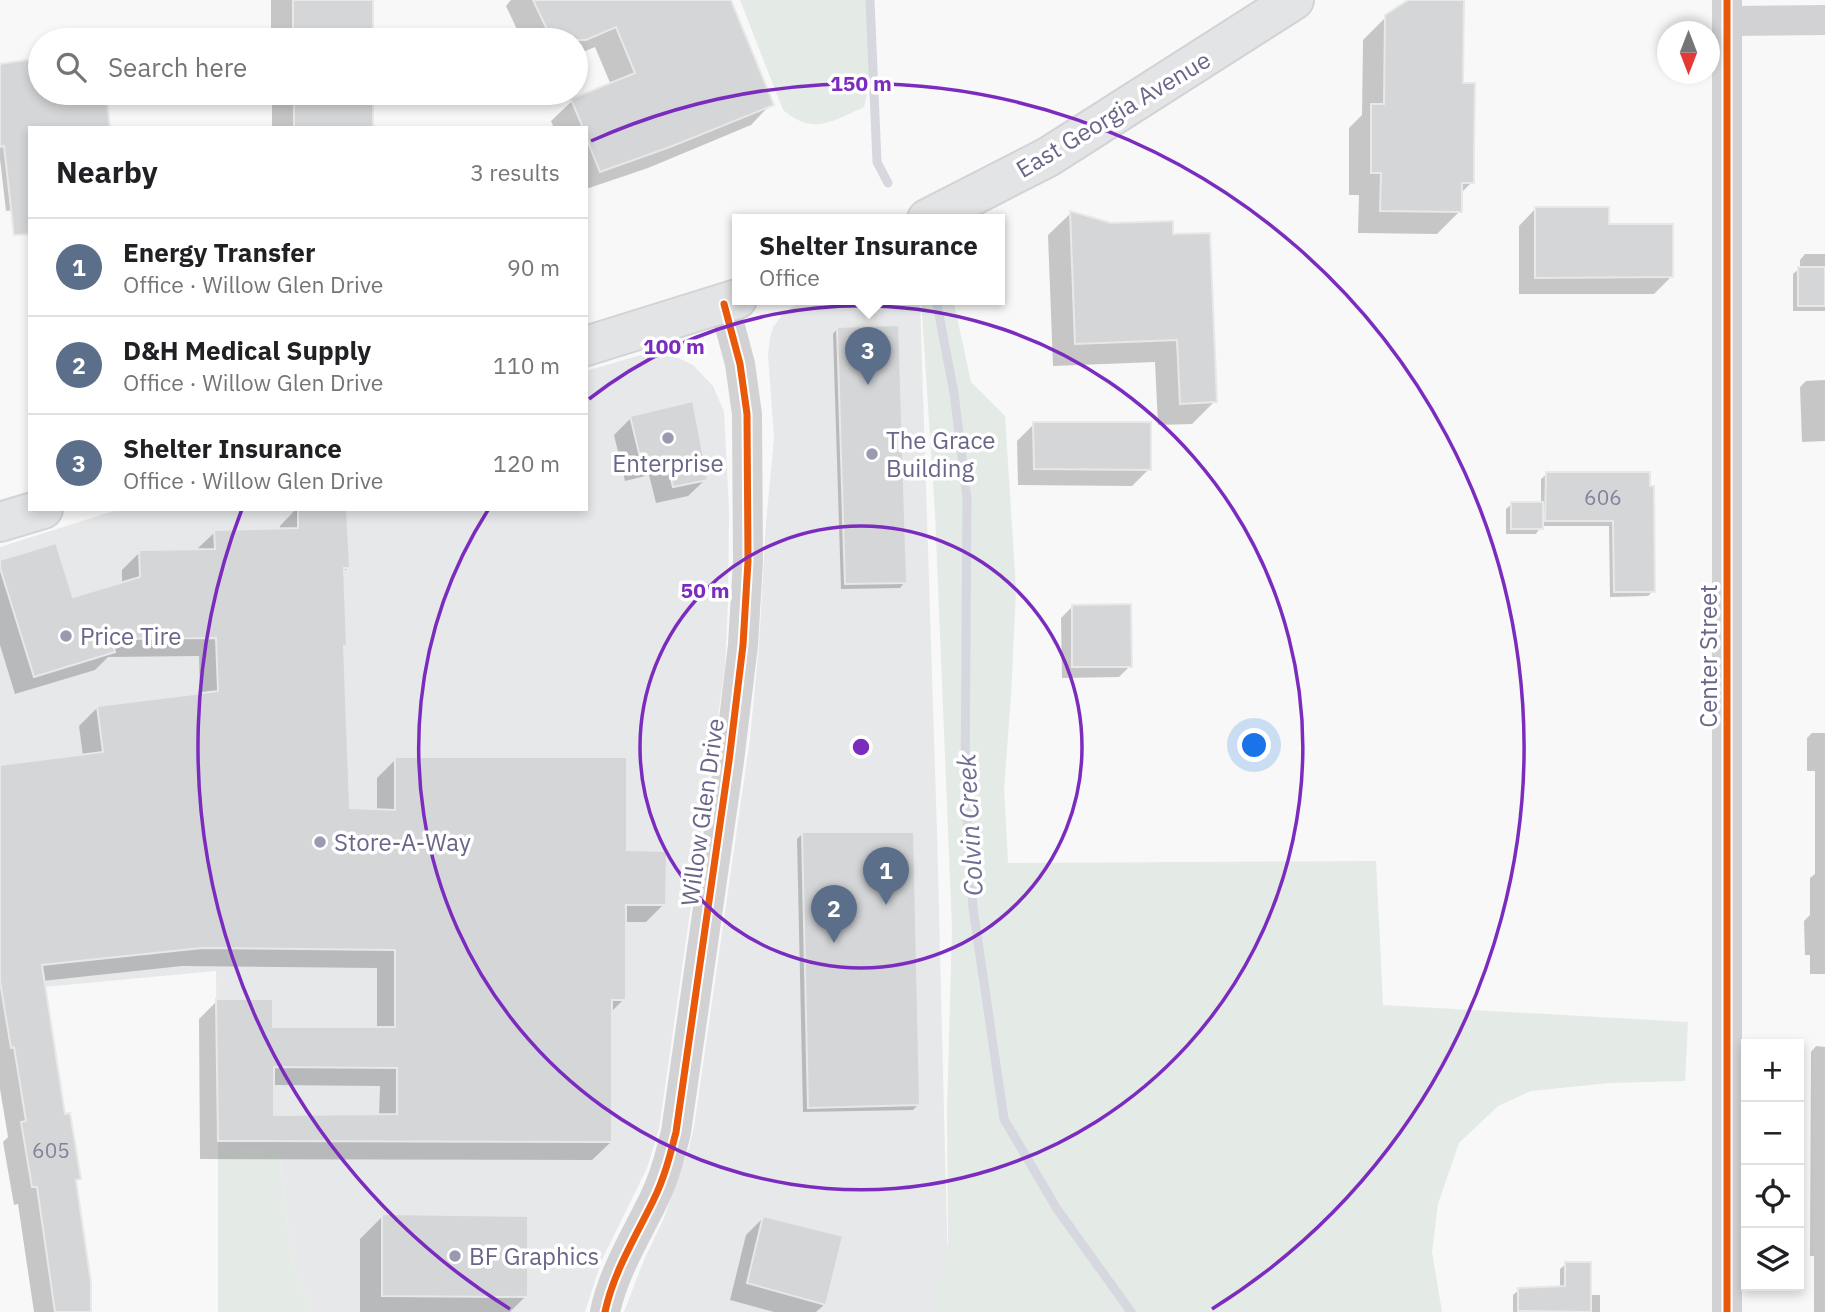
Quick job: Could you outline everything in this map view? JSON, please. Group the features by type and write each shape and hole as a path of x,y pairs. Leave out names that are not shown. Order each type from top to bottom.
{"main road":[{"name":"East Georgia Avenue","path":"937,214 1048,157 1294,0"},
{"path":"588,345 730,302"},
{"path":"0,522 36,511"}],"street":[{"path":"1727,10 1825,20"},
{"name":"Center Street","path":"1727,10 1727,1312"},
{"name":"Willow Glen Drive","path":"605,1312 622,1267 655,1198 676,1132 739,690 748,561 747,414 730,302"}],"shaded area":[{"path":"740,0 873,0 876,48 864,107 823,124 804,122 783,110"},
{"path":"920,305 949,1312 624,1312 664,1218 694,1127 750,739 774,439 768,355 770,338 773,327 792,307"},
{"path":"921,305 954,305 971,382 1005,416 1016,590 1004,788 1008,863 1376,861 1383,1005 1688,1022 1685,1081 1609,1083 1531,1091 1498,1106 1459,1143 1438,1204 1432,1252 1442,1312 929,1312 948,1245 947,1113 952,928 935,512"},
{"path":"655,354 678,358 693,365 713,386 724,412 729,510 725,667 659,1129 647,1168 601,1262 585,1312 311,1312 292,1262 279,1150 218,1151 216,971 0,991 0,547 114,511 588,511 588,370 641,355"},
{"path":"279,1150 292,1262 311,1312 218,1312 218,1151"}],"building":[{"path":"293,0 373,0 373,28 293,28"},
{"path":"533,0 731,0 774,105 600,172 588,142 588,126 582,126 573,105 588,105 588,92 635,73 616,27 588,39 588,28 546,28"},
{"path":"1408,0 1464,0 1463,83 1475,83 1474,183 1462,183 1462,212 1380,211 1381,173 1371,173 1371,104 1384,104 1385,15"},
{"path":"28,60 28,105 107,105 110,126 28,126 28,234 14,235 4,146 0,147 0,64"},
{"path":"294,105 373,105 373,126 294,126"},
{"path":"1535,207 1609,207 1609,224 1673,224 1673,277 1535,278"},
{"path":"1070,211 1111,223 1173,221 1173,234 1210,233 1217,402 1180,404 1177,340 1075,344"},
{"path":"1798,267 1825,267 1825,306 1798,306"},
{"name":"The Grace Building","path":"899,325 907,583 845,584 837,327"},
{"name":"Enterprise","path":"693,401 708,480 673,487 666,459 642,465 630,416"},
{"path":"1033,422 1151,422 1151,470 1034,469"},
{"path":"1546,472 1650,472 1650,486 1654,486 1655,592 1614,592 1613,521 1545,521"},
{"path":"1511,502 1543,502 1543,529 1511,529"},
{"path":"298,511 347,511 350,568 344,568 347,646 344,646 350,808 395,810 395,757 627,757 627,850 667,851 666,905 626,905 626,1000 612,1000 612,1142 218,1141 216,999 273,999 273,1027 395,1027 395,950 202,948 42,965 65,1114 70,1113 81,1179 76,1180 91,1283 91,1312 55,1312 37,1187 32,1187 21,1122 26,1121 14,1047 11,1048 0,982 0,765 103,752 97,706 218,691 216,638 111,639 115,652 34,677 0,568 0,560 56,543 73,597 140,577 139,550 215,549 214,530 298,528","holes":["274,1067 397,1068 397,1114 274,1115"]},
{"path":"1131,604 1132,667 1072,667 1072,605"},
{"path":"802,832 914,832 920,1105 808,1108"},
{"name":"BF Graphics","path":"382,1214 528,1216 528,1297 382,1296"},
{"path":"763,1216 843,1236 826,1305 747,1283"},
{"path":"1565,1262 1591,1262 1591,1312 1518,1311 1518,1288 1565,1286"}],"waterway":[{"name":"Colvin Creek","path":"870,0 877,162 888,183"},
{"name":"Colvin Creek","path":"937,305 954,393 967,498 965,785 973,908 1004,1119 1057,1209 1131,1312"}],"cycle path":[{"path":"1727,0 1727,1312"},
{"path":"605,1312 619,1269 660,1184 676,1132 743,645 748,561 747,414 740,364 724,304"}],"place":[{"name":"Shelter Insurance","path":"868,385"},
{"name":"Enterprise","path":"668,438"},
{"name":"The Grace Building","path":"872,454"},
{"name":"Price Tire","path":"66,636"},
{"name":"Store-A-Way","path":"320,842"},
{"name":"Energy Transfer","path":"886,905"},
{"name":"D&H Medical Supply","path":"834,943"},
{"name":"BF Graphics","path":"455,1256"}]}
